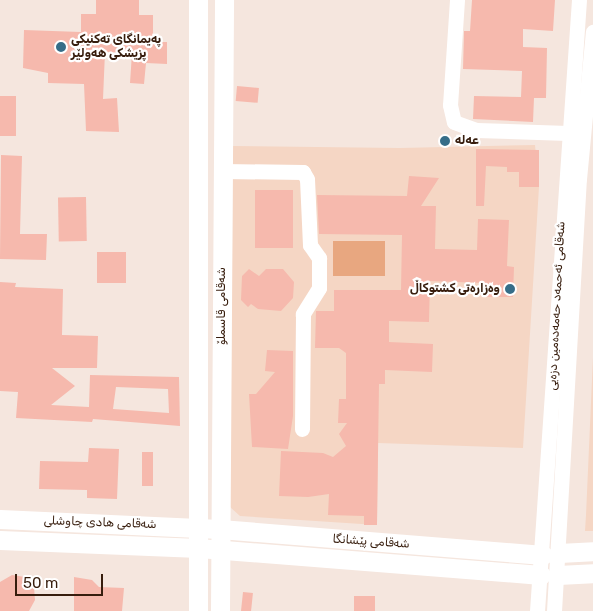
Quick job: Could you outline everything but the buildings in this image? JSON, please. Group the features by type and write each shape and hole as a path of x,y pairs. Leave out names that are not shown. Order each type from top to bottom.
{"main road":[{"name":"شەقامی قاسملۆ","path":"198,0 200,527 198,611"},
{"name":"شەقامی قاسملۆ","path":"220,611 224,0"},
{"path":"197,117 223,118"},
{"name":"شەقامی هادی چاوشلی","path":"0,519 200,527"},
{"name":"شەقامی پێشانگا","path":"200,527 559,553"},
{"name":"شەقامی هادی چاوشلی","path":"0,540 199,548"},
{"name":"شەقامی پێشانگا","path":"199,548 542,575 585,573"},
{"path":"542,575 532,570 534,562 559,553 568,559 567,564 585,573"}],"street":[{"path":"457,0 450,104 454,122 476,130 568,133"},
{"name":"شەقامی ئەحمەد حەمەدەمین دزەیی","path":"559,553 568,133 579,0"},
{"name":"شەقامی ئەحمەد حەمەدەمین دزەیی","path":"537,611 542,575 559,553 586,179 593,32"},
{"path":"223,171 303,172 307,179 310,245 319,258 319,288 303,314 302,429"},
{"name":"شەقامی ئەحمەد حەمەدەمین دزەیی","path":"542,575 554,611"}],"shaded area":[{"path":"535,145 539,187 523,448 378,443 377,525 240,516 230,507 233,146 400,148"},
{"path":"333,241 385,241 385,276 333,276"},
{"path":"593,357 593,531 585,531 586,515"}],"place":[{"name":"پەیمانگای تەکنیکی پزیشکی هەولێر","path":"61,47"},
{"name":"عەلە","path":"445,141"},
{"name":"وەزارەتی کشتوکاڵ","path":"510,289"}]}
